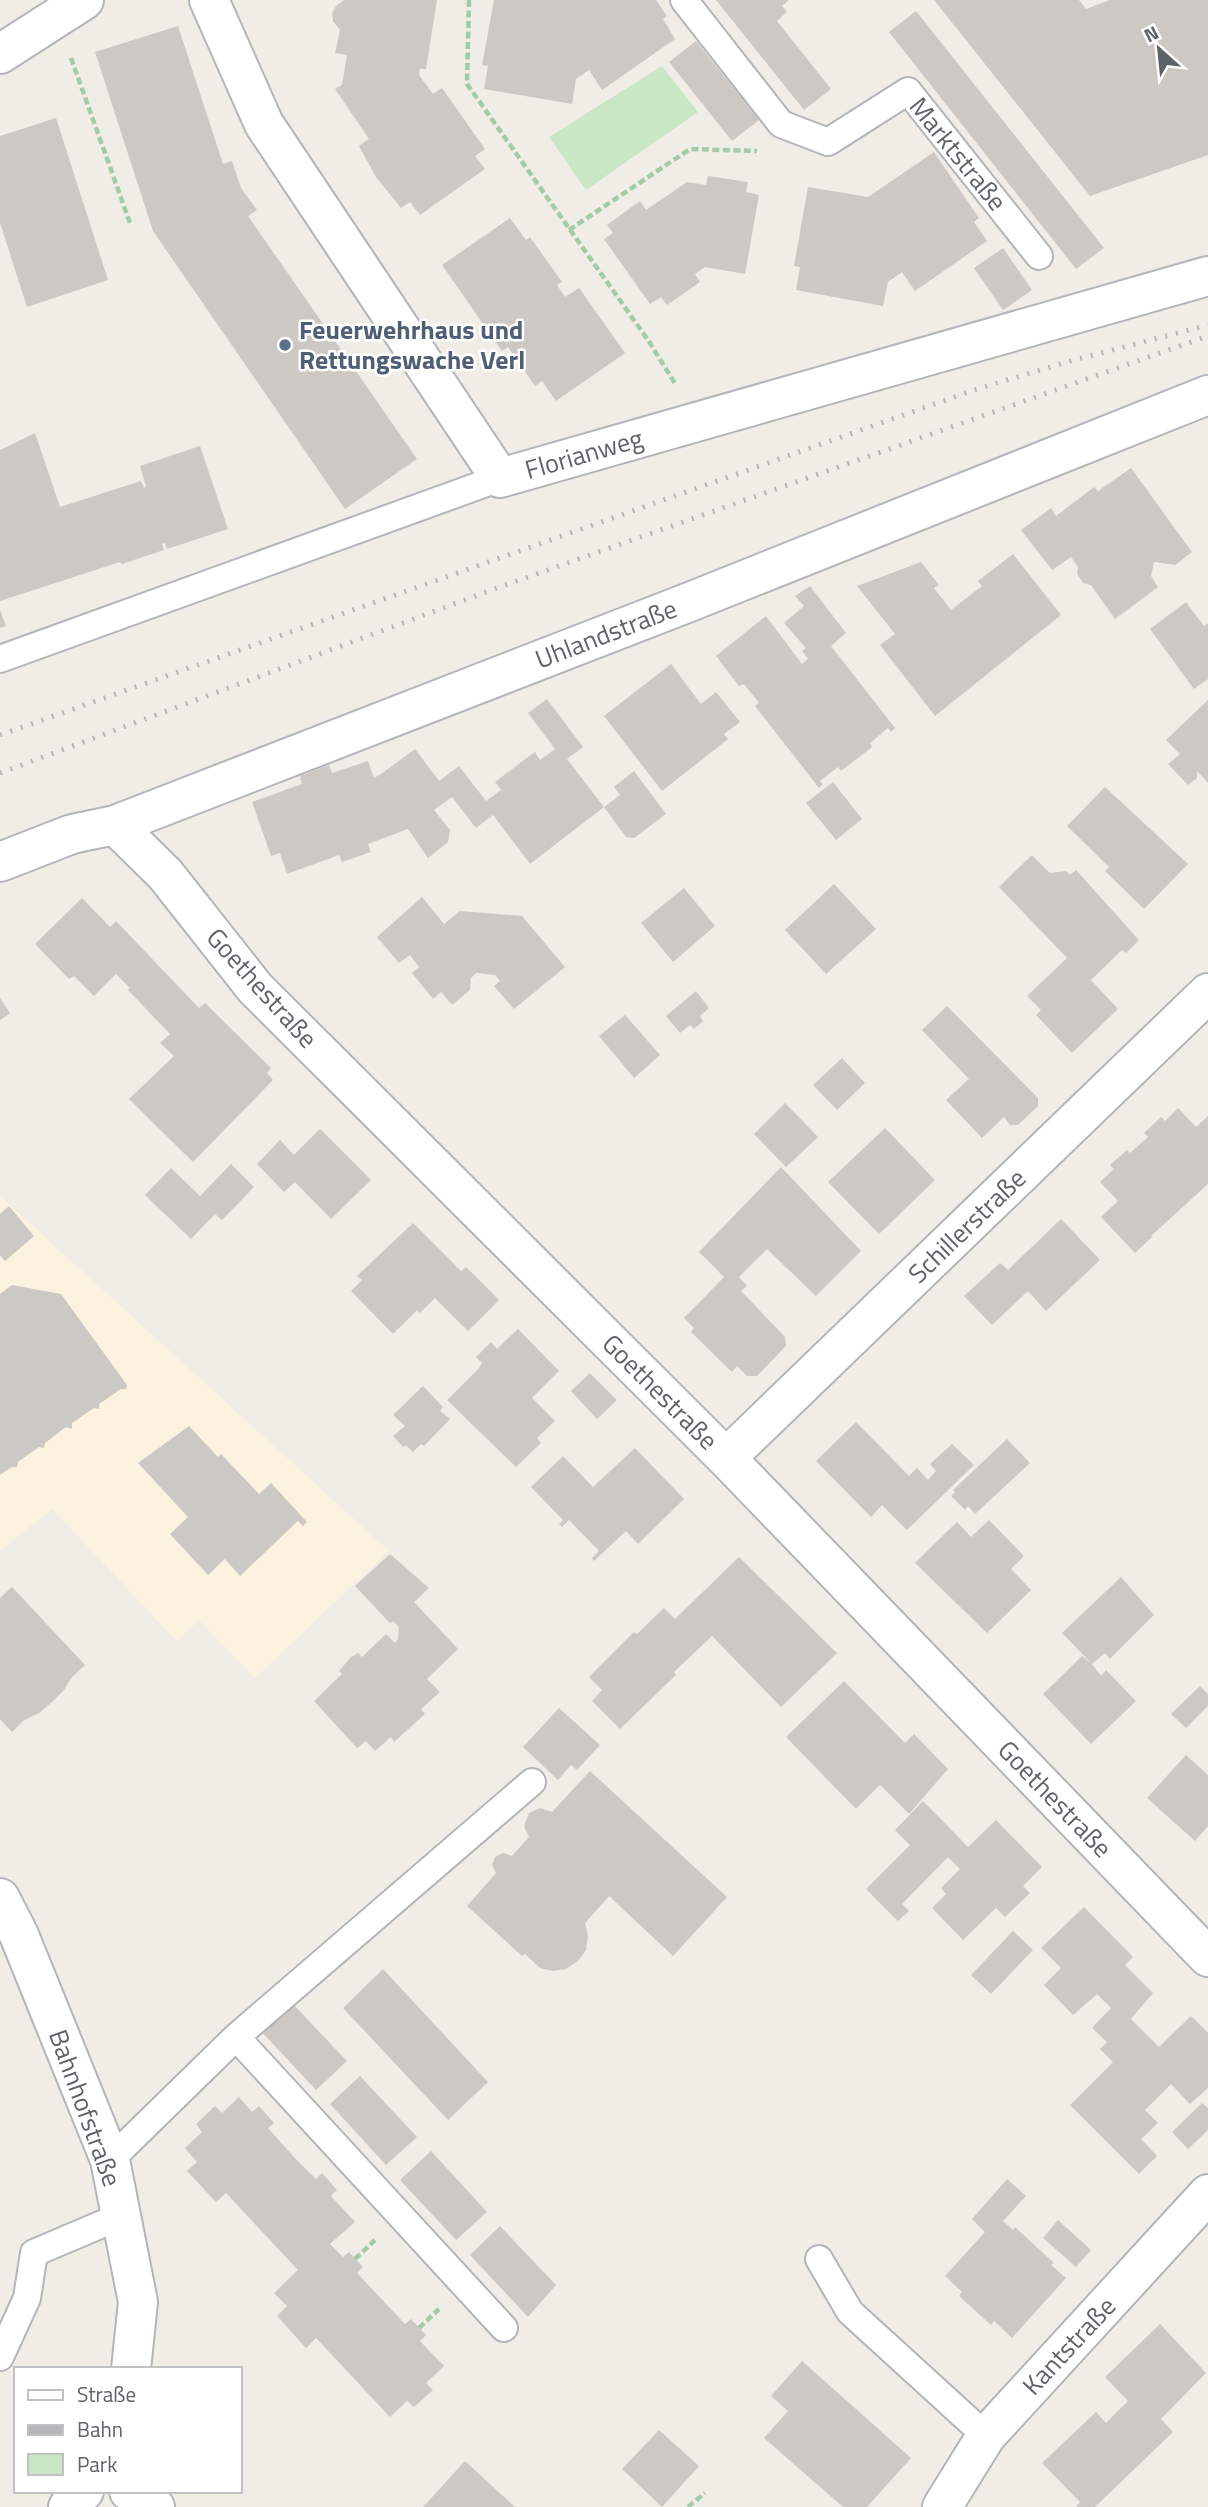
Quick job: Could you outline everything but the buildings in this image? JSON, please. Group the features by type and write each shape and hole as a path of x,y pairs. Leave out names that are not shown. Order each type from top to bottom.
{"street":[{"name":"Florianweg","path":"209,0 264,124 500,478 1208,276"},
{"path":"0,54 70,9"},
{"name":"Uhlandstraße","path":"0,862 72,834 115,825 687,603 1208,395"},
{"name":"Goethestraße","path":"115,825 165,874 255,988 726,1458 1203,1941"},
{"name":"Schillerstraße","path":"726,1458 1208,993"},
{"name":"Bahnhofstraße","path":"0,1898 19,1935 110,2161 138,2302 131,2367"},
{"name":"Kantstraße","path":"942,2507 985,2436 1208,2194"},
{"path":"68,2507 82,2493"},
{"path":"133,2493 155,2507"}],"lane":[{"name":"Marktstraße","path":"684,0 781,124 828,142 908,91 1039,256"},
{"path":"0,659 500,478"},
{"path":"110,2161 236,2037 532,1782"},
{"path":"236,2037 504,2328"},
{"path":"0,2357 27,2298 34,2253 121,2217"},
{"path":"819,2259 850,2312 985,2436"}],"path":[{"path":"469,0 467,84 648,340 699,421"},
{"path":"70,9 130,223"},
{"path":"569,230 690,149 773,151 807,134"},
{"path":"688,2507 705,2493"}],"shaded area":[{"path":"0,1196 389,1551 255,1678 199,1620 177,1641 52,1509 0,1551"}],"green space":[{"path":"662,66 698,112 586,190 549,137"}],"railway":[{"path":"0,735 974,390 1208,325"},
{"path":"0,773 497,588 1208,336"}],"place":[{"name":"Feuerwehrhaus und Rettungswache Verl","path":"285,345"}]}
